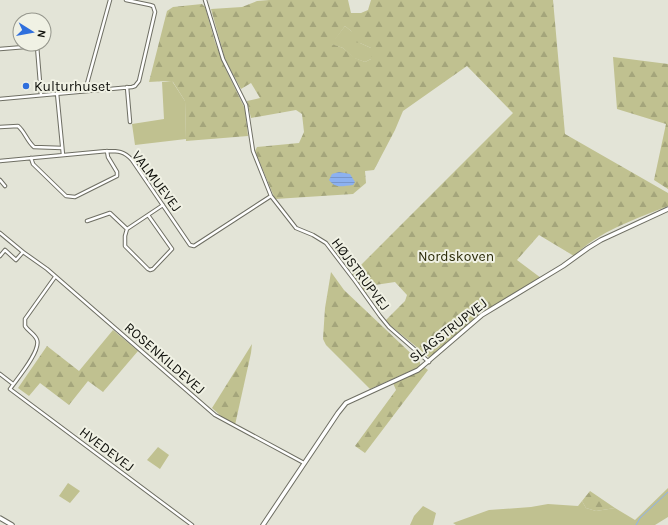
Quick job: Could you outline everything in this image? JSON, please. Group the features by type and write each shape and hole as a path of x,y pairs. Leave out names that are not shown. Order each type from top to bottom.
{"street":[{"path":"85,91 110,0"},
{"path":"0,99 135,86 139,82 156,12 150,5 126,0"},
{"name":"HØJSTRUPVEJ","path":"205,0 223,59 246,106 253,151 271,196 296,228 313,235 326,243 356,281 380,316 394,332 429,362"},
{"path":"0,49 37,46 41,95"},
{"path":"127,87 130,122"},
{"path":"57,93 63,155"},
{"path":"0,127 18,126 21,128 29,143 34,147 62,148"},
{"path":"31,158 33,164 66,196 70,198 75,197 116,176 117,172 108,158 107,151"},
{"name":"VALMUEVEJ","path":"0,161 107,151 123,152 128,155 190,245 194,246 271,196"},
{"path":"0,180 5,186"},
{"path":"148,216 172,249 153,269 150,270 125,246 125,236 127,229 163,205"},
{"name":"SLAGSTRUPVEJ","path":"263,525 346,403 418,370 482,315 564,266 601,240 668,209"},
{"path":"87,221 110,213 127,229"},
{"name":"ROSENKILDEVEJ","path":"0,233 55,277 215,415 304,463"},
{"path":"0,256 5,250 16,260 23,252"},
{"path":"0,374 13,384 33,356 38,347 38,343 35,337 25,326 25,319 55,277"},
{"name":"HVEDEVEJ","path":"13,384 10,389 192,525"},
{"path":"0,518 12,525"}],"green space":[{"name":"Nordskoven","path":"348,0 351,13 361,13 368,10 371,0 553,0 565,134 668,193 668,206 618,226 595,239 574,256 539,235 517,260 541,278 481,313 430,358 385,321 405,301 407,295 395,282 375,285 366,293 352,274 513,113 467,66 403,111 395,130 374,170 365,171 366,183 353,194 275,199 255,151 257,147 299,143 304,132 302,114 296,110 251,118 247,101 260,98 251,83 241,89 225,59 211,9 242,7 257,1","holes":["345,26 351,31 354,42 371,48 371,59 365,62 355,58 343,48 332,44"]},
{"path":"202,4 205,7 215,42 226,70 245,109 248,136 186,141 185,101 173,82 149,82 167,11 173,7"},
{"path":"345,26 360,43 371,48 371,59 365,62 354,58 343,48 331,44"},
{"path":"613,57 668,64 668,189 654,180 666,124 617,109"},
{"path":"172,81 185,101 186,139 135,145 132,124 164,119 162,82"},
{"path":"331,272 344,290 420,362 420,365 417,368 370,389 326,345 323,339 325,308"},
{"path":"113,330 138,351 103,392 88,381 69,405 40,383 29,396 18,388 47,346 79,371"},
{"path":"252,344 235,425 222,417 212,408"},
{"path":"424,367 428,370 365,453 355,446 396,390 393,383"},
{"path":"158,447 169,455 160,469 147,460"},
{"path":"68,483 80,491 70,503 59,496"},
{"path":"668,488 668,517 655,525 456,525 453,523 489,510 531,507 548,504 578,506 582,501 586,508 596,511 615,508 635,520"},
{"path":"590,491 615,508 596,511 586,508 582,501"},
{"path":"423,506 436,513 433,525 410,525 414,516"}],"water":[{"path":"339,172 350,174 355,182 353,185 334,185 329,180 332,174"}],"waterway":[{"path":"636,525 640,518 668,492"}],"place":[{"name":"Kulturhuset","path":"26,86"}]}
